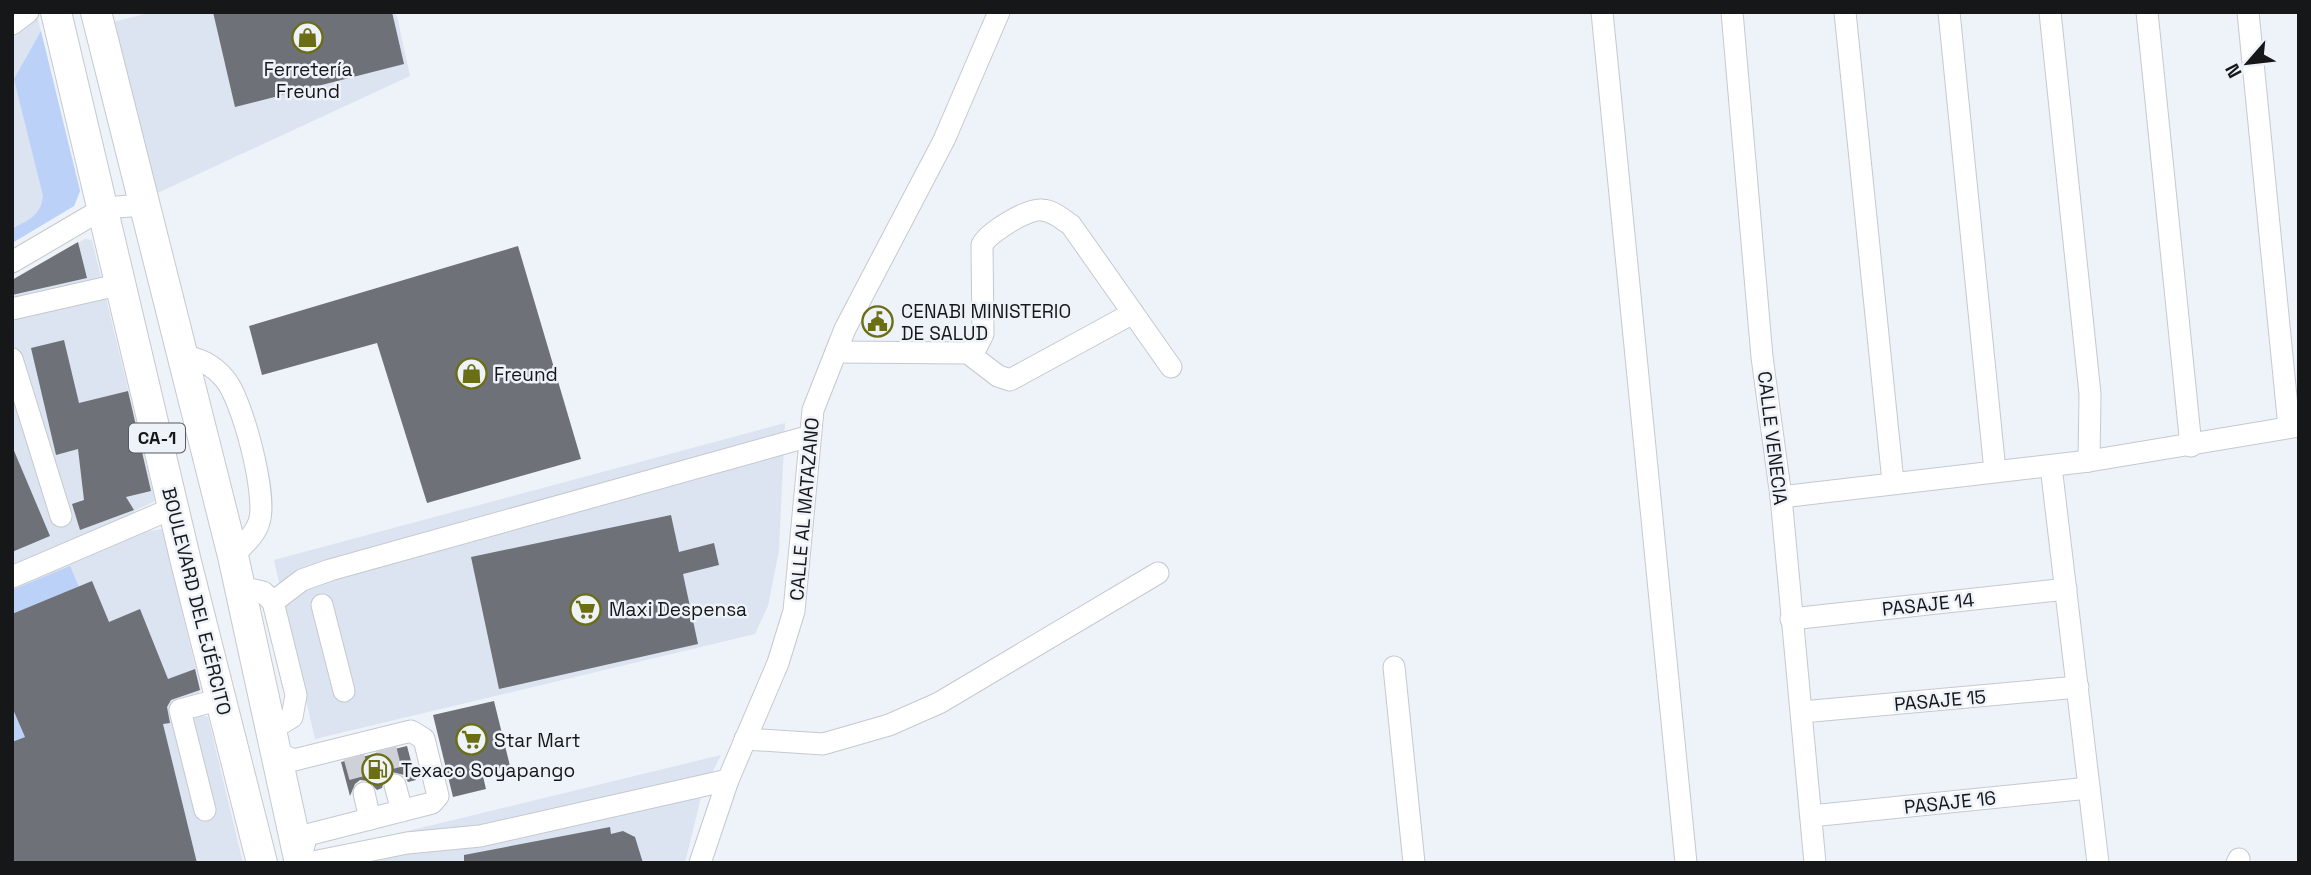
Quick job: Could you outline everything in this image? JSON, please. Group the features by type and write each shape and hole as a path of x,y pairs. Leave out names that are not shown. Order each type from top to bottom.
{"highway":[{"name":"BOULEVARD DEL EJÉRCITO","path":"55,12 104,208 186,562 262,863"},
{"name":"CA-1","path":"96,12 233,556 302,862"},
{"path":"173,508 185,523 198,525 211,517 218,497"},
{"path":"186,562 189,547 204,536 214,537 233,556"}],"street":[{"path":"12,24 29,12"},
{"name":"CALLE AL MATAZANO","path":"701,863 727,780 778,663 794,611 813,410 836,352 944,140 999,12"},
{"path":"1602,12 1686,863"},
{"name":"CALLE VENECIA","path":"1732,12 1761,343 1781,497 1815,863"},
{"path":"1845,12 1893,482"},
{"path":"1949,12 1995,471"},
{"path":"2050,12 2090,394 2089,461"},
{"path":"2147,12 2192,446"},
{"path":"1781,497 2089,461 2192,446 2294,426 2248,12"},
{"path":"12,262 104,208 144,205"},
{"path":"968,353 977,346 984,334 982,245 996,230 1039,209 1054,212 1071,225 1171,367"},
{"path":"12,309 122,284"},
{"path":"836,352 968,353 998,376 1010,380 1133,313"},
{"path":"182,356 192,357 214,368 237,398 262,507 255,531 233,556"},
{"path":"12,359 61,516"},
{"path":"273,602 302,580 330,570 810,436"},
{"path":"2051,466 2098,863"},
{"path":"12,578 173,508"},
{"path":"745,739 823,744 889,725 939,703 1158,573"},
{"path":"240,587 263,592 273,602 296,705 273,741 294,760 353,752 385,744 411,731 424,739 438,796 432,803 307,835 302,862 355,858 407,843 481,836 727,780"},
{"name":"PASAJE 14","path":"1791,619 2066,589"},
{"path":"322,606 344,691"},
{"path":"1394,667 1415,863"},
{"name":"PASAJE 15","path":"1802,712 2078,687"},
{"path":"205,810 180,710 221,699"},
{"path":"395,785 402,811"},
{"name":"PASAJE 16","path":"1811,816 2089,788"},
{"path":"363,793 370,819"}],"shaded area":[{"path":"12,12 36,12 80,191 74,206 12,243"},
{"path":"153,12 396,12 410,76 151,196 109,23"},
{"path":"41,31 80,191 74,206 12,243 12,229 37,213 43,196 14,79"},
{"path":"85,239 92,240 155,501 134,511 143,532 162,529 201,690 194,698 198,713 208,717 243,863 67,863 41,730 12,742 12,280"},
{"path":"785,423 779,550 768,606 755,634 315,739 274,560"},
{"path":"70,566 79,587 12,614 12,590"},
{"path":"12,707 25,737 12,742"},
{"path":"721,755 702,793 685,863 324,863 321,852"}],"building":[{"name":"Ferretería Freund","path":"213,12 392,12 404,64 235,107"},
{"path":"78,242 87,278 12,295 12,280"},
{"name":"Freund","path":"518,246 581,459 427,503 377,343 262,375 249,326"},
{"path":"64,340 79,403 128,391 151,491 126,497 134,510 80,530 72,504 84,500 78,449 56,455 31,348"},
{"path":"12,446 50,536 12,552"},
{"name":"Maxi Despensa","path":"671,515 679,552 714,543 719,565 683,574 698,644 499,689 471,557"},
{"path":"92,581 109,622 140,609 168,679 195,669 200,690 171,700 167,707 170,723 163,724 197,863 12,863 12,742 25,737 12,707 12,614"},
{"name":"Star Mart","path":"494,701 510,766 482,772 486,789 453,797 433,715"},
{"name":"Texaco Soyapango","path":"407,746 416,780 408,782 404,775 392,772 385,776 382,788 377,790 368,781 360,780 355,784 350,796 341,762"},
{"path":"610,827 611,834 623,831 635,837 643,863 464,863 464,855"}],"tunnel":[{"path":"386,749 395,785"},
{"path":"354,757 364,793"}],"place":[{"name":"Ferretería Freund","path":"308,38"},
{"name":"CENABI MINISTERIO DE SALUD","path":"878,322"},
{"name":"Freund","path":"471,374"},
{"name":"Maxi Despensa","path":"586,609"},
{"name":"Star Mart","path":"471,740"},
{"name":"Texaco Soyapango","path":"378,770"}]}
